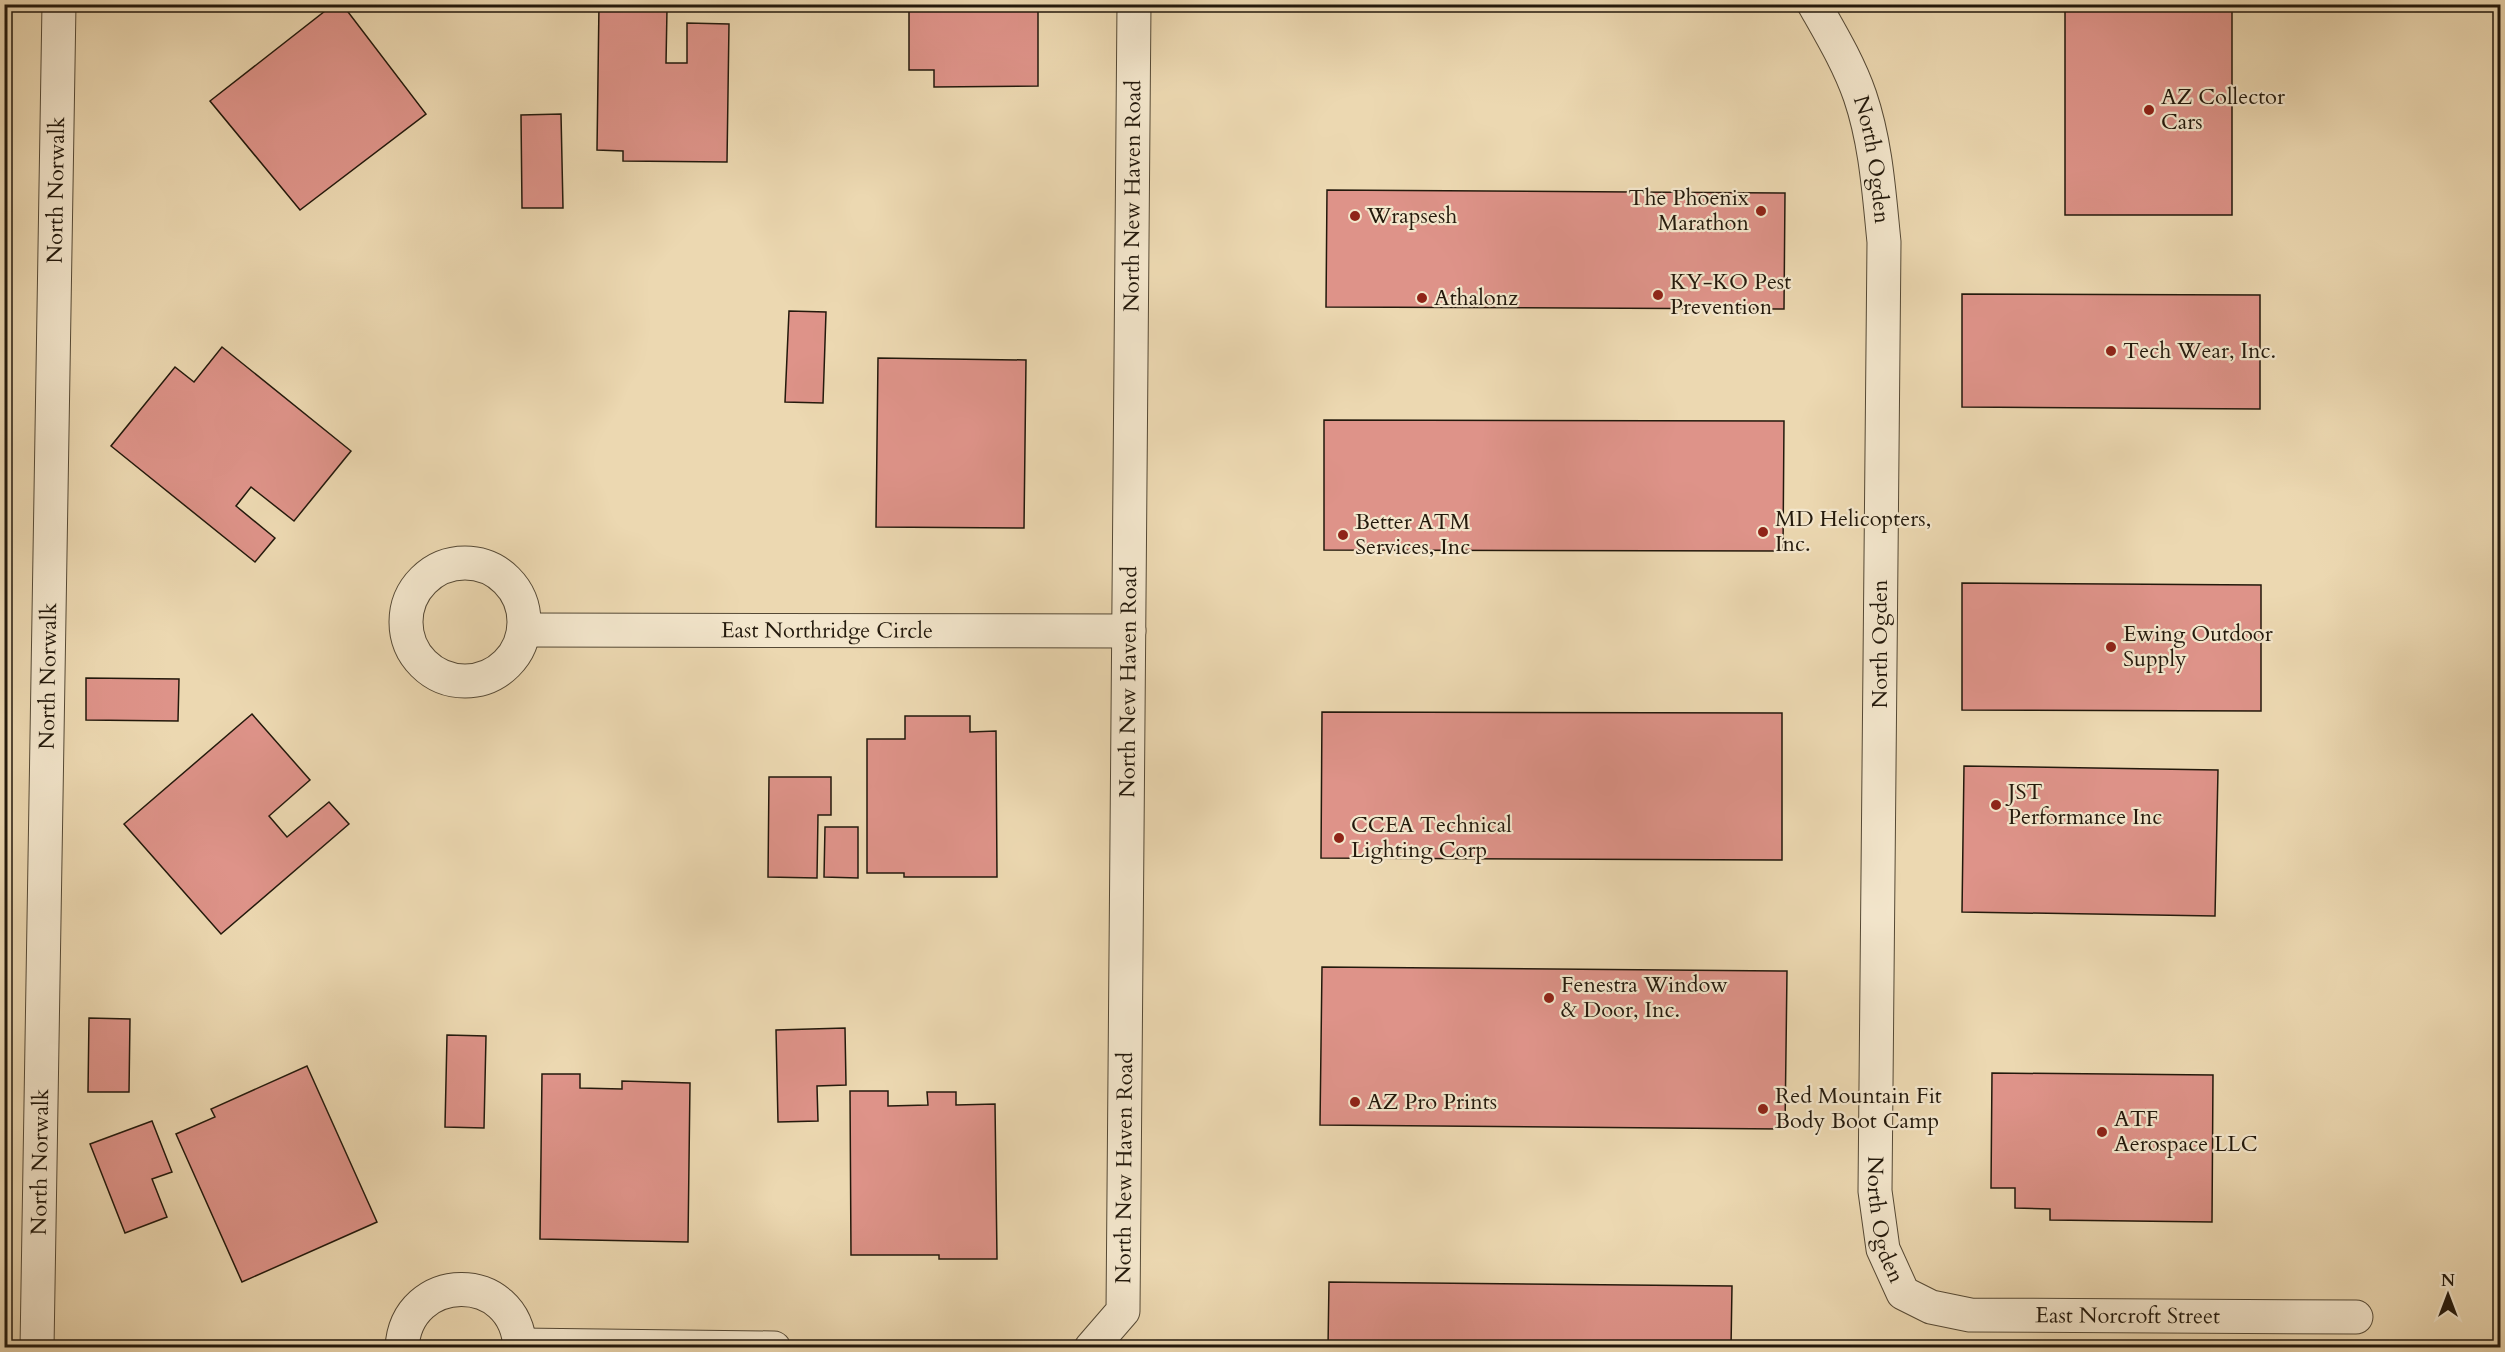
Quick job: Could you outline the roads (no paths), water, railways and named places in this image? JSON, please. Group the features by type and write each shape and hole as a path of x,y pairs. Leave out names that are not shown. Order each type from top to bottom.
{"street":[{"name":"North Norwalk","path":"38,1347 59,4"},
{"name":"North New Haven Road","path":"1091,1347 1124,1311 1134,4"},
{"name":"North Ogden","path":"1814,4 1837,44 1860,96 1875,153 1884,242 1875,1191 1883,1249 1903,1293"},
{"name":"East Northridge Circle","path":"525,630 1129,631"},
{"path":"402,1347 405,1327 415,1311 429,1298 446,1290 465,1289 484,1293 500,1303 512,1317 519,1335 520,1346 774,1347"},
{"name":"East Norcroft Street","path":"1903,1293 1931,1307 1970,1315 2356,1317"}],"place":[{"name":"AZ Collector Cars","path":"2149,110"},
{"name":"The Phoenix Marathon","path":"1761,211"},
{"name":"Wrapsesh","path":"1355,216"},
{"name":"KY-KO Pest Prevention","path":"1658,295"},
{"name":"Athalonz","path":"1422,298"},
{"name":"Tech Wear, Inc.","path":"2111,351"},
{"name":"MD Helicopters, Inc.","path":"1763,532"},
{"name":"Better ATM Services, Inc","path":"1343,535"},
{"name":"Ewing Outdoor Supply","path":"2111,647"},
{"name":"JST Performance Inc","path":"1996,805"},
{"name":"CCEA Technical Lighting Corp","path":"1339,838"},
{"name":"Fenestra Window & Door, Inc.","path":"1549,998"},
{"name":"AZ Pro Prints","path":"1355,1102"},
{"name":"Red Mountain Fit Body Boot Camp","path":"1763,1109"},
{"name":"ATF Aerospace LLC","path":"2102,1132"}]}
